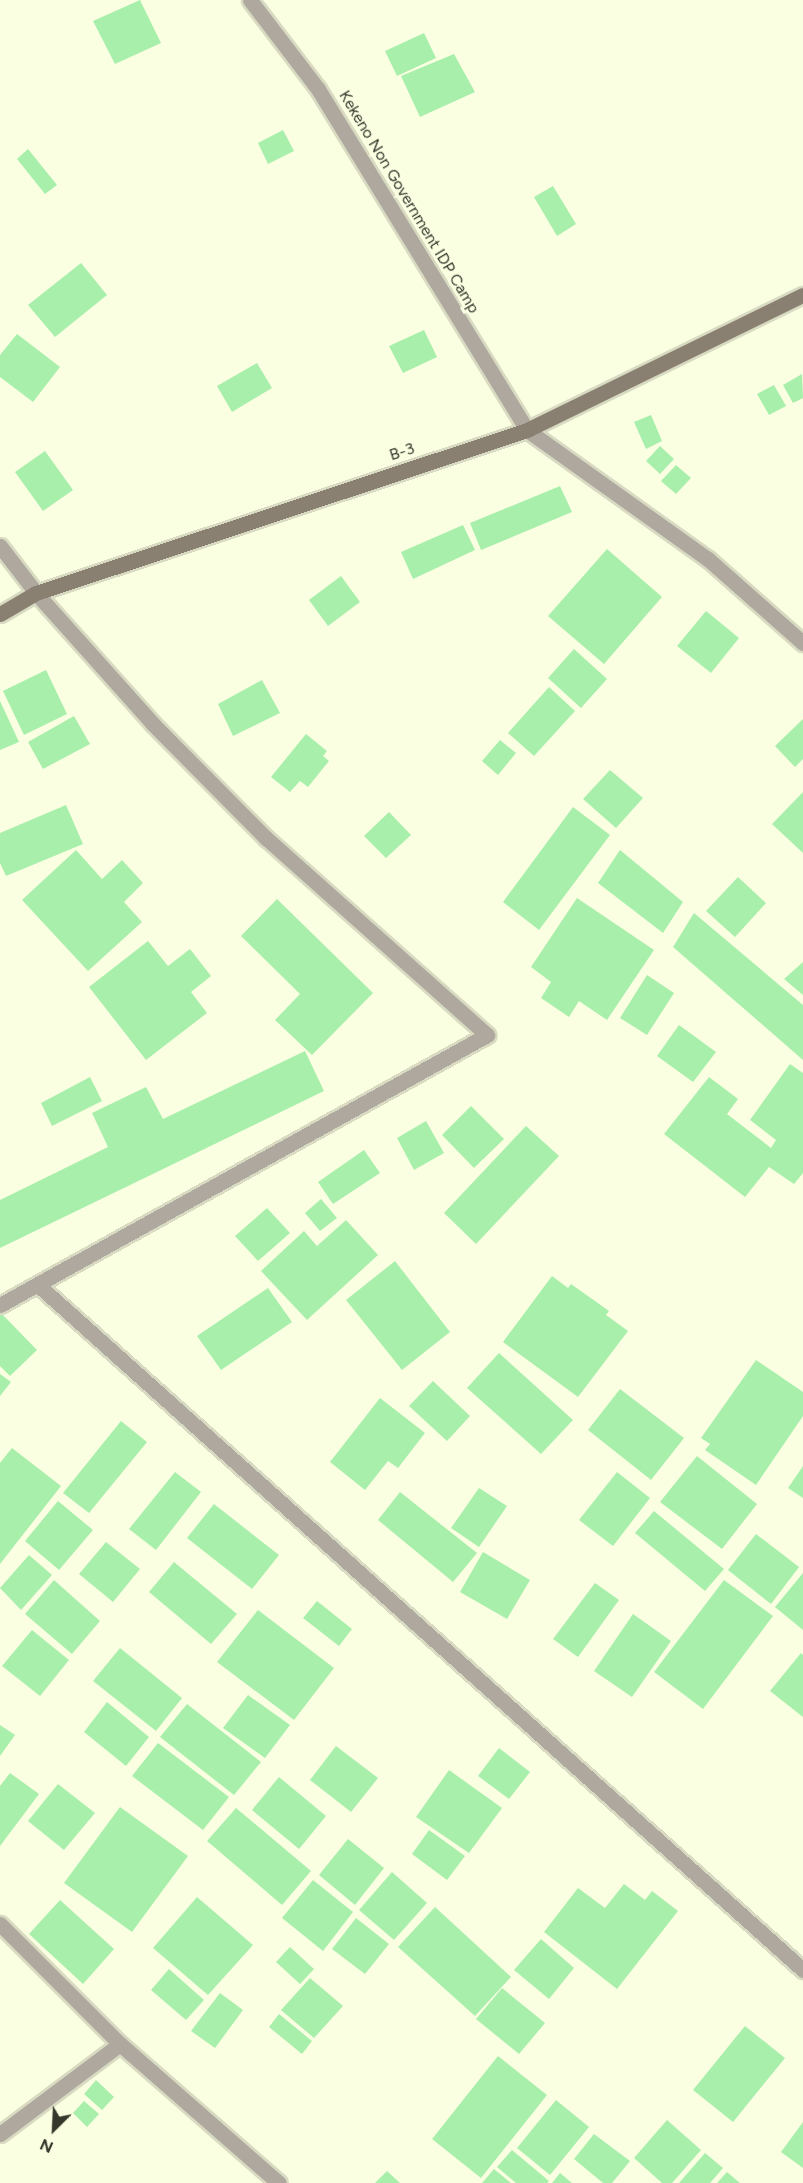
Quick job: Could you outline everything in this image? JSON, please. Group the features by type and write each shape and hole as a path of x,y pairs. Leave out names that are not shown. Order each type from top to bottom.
{"main road":[{"name":"B-3","path":"0,614 36,593 526,430 803,295"}],"street":[{"name":"Kekeno Non Government IDP Camp","path":"250,0 318,88 526,430"},
{"path":"526,430 708,559 803,643"},
{"path":"0,546 36,593 153,724 266,838 487,1035 0,1305"},
{"path":"38,1285 803,1970"},
{"path":"0,1924 120,2044 279,2183"},
{"path":"0,2134 120,2044"}],"building":[{"path":"140,0 161,43 115,64 93,21"},
{"path":"424,33 436,58 397,76 385,51"},
{"path":"454,54 475,92 420,117 401,76"},
{"path":"283,130 294,151 268,164 258,143"},
{"path":"28,149 57,185 45,194 17,159"},
{"path":"553,186 576,224 557,236 534,197"},
{"path":"81,263 107,295 55,337 28,305"},
{"path":"424,330 437,357 403,373 389,346"},
{"path":"17,334 60,367 33,402 0,377 0,355"},
{"path":"257,363 272,388 232,412 217,386"},
{"path":"802,374 803,398 793,403 783,385"},
{"path":"774,385 786,406 769,415 757,394"},
{"path":"651,415 662,441 646,449 634,422"},
{"path":"660,446 674,459 660,474 646,461"},
{"path":"45,451 73,490 43,511 15,472"},
{"path":"676,465 691,478 676,494 661,481"},
{"path":"560,486 572,512 481,550 470,523"},
{"path":"463,525 475,550 413,579 401,552"},
{"path":"607,549 662,597 604,664 548,616"},
{"path":"341,576 360,602 328,626 309,600"},
{"path":"706,611 739,638 711,673 677,646"},
{"path":"574,649 607,679 581,708 548,678"},
{"path":"46,670 67,714 24,735 3,691"},
{"path":"262,680 280,713 233,736 218,704"},
{"path":"549,687 575,711 534,756 508,733"},
{"path":"0,701 19,742 0,750"},
{"path":"74,716 90,744 43,769 28,742"},
{"path":"803,719 803,759 795,767 775,746"},
{"path":"306,734 327,751 323,756 329,761 308,787 300,781 290,792 271,777"},
{"path":"500,740 516,753 498,775 482,761"},
{"path":"610,770 643,798 616,828 583,799"},
{"path":"803,792 803,853 772,824"},
{"path":"66,805 83,844 6,876 0,863 0,833"},
{"path":"573,807 610,835 539,930 503,902"},
{"path":"389,812 411,835 386,858 364,836"},
{"path":"76,850 102,879 122,860 143,883 124,902 142,922 88,971 22,900"},
{"path":"620,850 683,902 663,933 598,883"},
{"path":"738,877 766,903 735,937 706,911"},
{"path":"577,898 654,950 607,1020 579,1001 569,1017 541,998 551,982 531,967"},
{"path":"277,899 373,993 312,1055 275,1020 300,994 241,936"},
{"path":"694,913 803,1005 803,1060 673,947"},
{"path":"148,941 168,966 190,949 211,976 191,992 207,1013 146,1060 89,987"},
{"path":"803,962 803,995 784,979"},
{"path":"647,975 674,993 647,1035 620,1018"},
{"path":"679,1025 716,1052 693,1082 657,1056"},
{"path":"305,1051 324,1091 0,1248 0,1200 108,1147 92,1113 146,1087 163,1119"},
{"path":"790,1064 803,1073 803,1173 794,1184 769,1167 745,1197 664,1134 709,1077 738,1099 727,1114 771,1148 776,1140 750,1120"},
{"path":"90,1077 102,1101 52,1126 41,1103"},
{"path":"471,1106 504,1139 474,1168 442,1135"},
{"path":"426,1121 444,1153 414,1170 397,1138"},
{"path":"526,1126 559,1156 476,1244 444,1213"},
{"path":"364,1150 380,1173 333,1204 318,1182"},
{"path":"321,1199 337,1218 320,1231 305,1213"},
{"path":"267,1208 290,1233 258,1261 235,1236"},
{"path":"346,1220 378,1255 307,1320 261,1271 304,1231 317,1246"},
{"path":"395,1261 450,1332 402,1370 346,1300"},
{"path":"552,1276 568,1288 571,1284 609,1311 606,1315 628,1331 578,1397 503,1342"},
{"path":"268,1288 292,1322 221,1370 197,1336"},
{"path":"0,1312 37,1350 10,1376 0,1366"},
{"path":"499,1353 573,1420 541,1454 467,1388"},
{"path":"756,1360 803,1392 803,1416 756,1485 705,1450 710,1444 701,1438"},
{"path":"0,1374 11,1382 0,1396"},
{"path":"433,1381 470,1416 447,1441 409,1406"},
{"path":"620,1389 684,1438 651,1480 588,1430"},
{"path":"380,1398 425,1433 398,1468 388,1461 365,1490 330,1462"},
{"path":"121,1421 147,1442 89,1513 63,1493"},
{"path":"12,1448 61,1486 0,1564 0,1463"},
{"path":"697,1456 757,1504 722,1549 660,1502"},
{"path":"803,1466 803,1498 788,1488"},
{"path":"175,1472 201,1492 156,1550 129,1529"},
{"path":"617,1472 650,1498 613,1546 579,1520"},
{"path":"479,1488 507,1506 479,1547 451,1528"},
{"path":"400,1492 477,1553 453,1582 378,1520"},
{"path":"58,1501 93,1530 59,1570 25,1541"},
{"path":"214,1504 279,1555 252,1589 187,1538"},
{"path":"654,1511 724,1569 705,1591 635,1533"},
{"path":"756,1534 799,1567 771,1604 728,1570"},
{"path":"106,1542 140,1569 113,1602 79,1574"},
{"path":"483,1552 530,1580 507,1619 460,1592"},
{"path":"29,1555 52,1575 21,1610 0,1588"},
{"path":"174,1562 237,1614 211,1644 149,1592"},
{"path":"803,1573 803,1630 775,1607"},
{"path":"54,1580 100,1621 72,1654 25,1614"},
{"path":"724,1580 773,1616 703,1709 654,1672"},
{"path":"595,1583 619,1600 578,1657 553,1639"},
{"path":"317,1601 352,1629 339,1646 303,1618"},
{"path":"258,1610 334,1668 294,1720 217,1662"},
{"path":"633,1614 671,1641 632,1697 594,1671"},
{"path":"32,1630 69,1660 40,1696 2,1666"},
{"path":"120,1648 182,1698 156,1731 93,1681"},
{"path":"801,1653 803,1655 803,1717 770,1691"},
{"path":"248,1695 290,1725 265,1758 223,1728"},
{"path":"107,1702 149,1737 126,1766 84,1732"},
{"path":"187,1704 261,1762 234,1795 160,1737"},
{"path":"0,1725 15,1735 0,1756"},
{"path":"158,1743 229,1797 203,1830 132,1776"},
{"path":"336,1746 378,1778 351,1812 310,1780"},
{"path":"499,1748 530,1772 509,1799 478,1776"},
{"path":"449,1770 502,1808 469,1853 416,1817"},
{"path":"10,1773 39,1794 0,1846 0,1786"},
{"path":"279,1777 326,1816 299,1849 252,1810"},
{"path":"58,1784 95,1813 64,1850 28,1821"},
{"path":"120,1807 188,1856 132,1932 64,1883"},
{"path":"236,1808 311,1871 282,1905 207,1841"},
{"path":"429,1830 465,1856 447,1880 412,1854"},
{"path":"348,1839 384,1868 355,1905 319,1875"},
{"path":"392,1872 427,1903 394,1940 359,1910"},
{"path":"313,1880 353,1912 323,1951 282,1918"},
{"path":"624,1884 645,1900 652,1891 678,1911 617,1989 544,1932 578,1888 605,1908"},
{"path":"197,1897 253,1945 208,1995 153,1948"},
{"path":"60,1900 114,1949 83,1984 29,1934"},
{"path":"435,1907 511,1977 475,2016 398,1947"},
{"path":"356,1918 389,1944 365,1974 332,1949"},
{"path":"541,1939 574,1968 549,1999 514,1970"},
{"path":"290,1947 314,1969 300,1984 276,1962"},
{"path":"169,1969 204,2000 186,2020 151,1990"},
{"path":"310,1978 343,2006 314,2038 281,2010"},
{"path":"502,1988 545,2023 519,2054 476,2019"},
{"path":"220,1993 243,2010 215,2048 191,2031"},
{"path":"279,2014 312,2041 302,2054 269,2027"},
{"path":"745,2026 785,2058 733,2122 693,2090"},
{"path":"498,2056 547,2095 481,2178 432,2139"},
{"path":"96,2080 114,2097 102,2110 84,2094"},
{"path":"556,2100 589,2127 550,2175 517,2148"},
{"path":"84,2101 99,2114 87,2127 73,2113"},
{"path":"667,2120 701,2150 672,2183 662,2183 634,2158"},
{"path":"803,2122 803,2168 781,2152"},
{"path":"594,2134 630,2161 612,2183 603,2183 574,2159"},
{"path":"512,2150 549,2181 547,2183 516,2183 497,2167"},
{"path":"705,2153 723,2168 710,2183 679,2183"},
{"path":"494,2169 511,2183 482,2183"},
{"path":"387,2171 400,2183 375,2183"},
{"path":"727,2172 740,2183 717,2183"},
{"path":"560,2173 572,2183 552,2183"}]}
